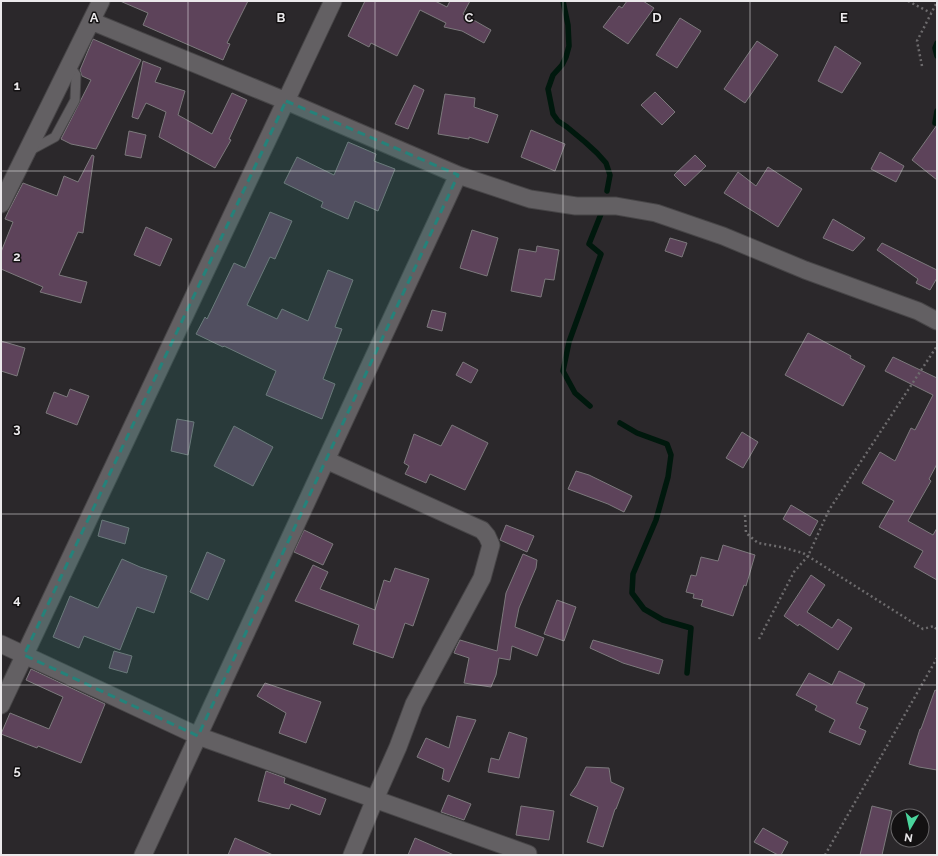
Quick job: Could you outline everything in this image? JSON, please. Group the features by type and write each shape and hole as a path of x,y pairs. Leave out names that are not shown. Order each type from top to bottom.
{"street":[{"path":"1,204 101,1"},
{"path":"1,705 333,1"},
{"path":"91,21 286,101 458,175 530,199 576,206 616,206 656,213 723,236 805,270 918,311 937,321"},
{"path":"143,855 458,175"},
{"path":"326,460 482,530 487,536 491,545 482,578 414,704 398,748 352,855"},
{"path":"1,644 198,736 528,855"}],"path":[{"path":"908,1 931,13"},
{"path":"922,66 917,41 937,2"},
{"path":"759,639 794,572 808,556 829,510 937,346"},
{"path":"745,515 746,533 758,543 803,553 922,629 934,626 937,630"},
{"path":"825,855 937,658"}],"highlighted area":[{"path":"286,101 458,175 198,736 24,655"}],"building":[{"path":"120,1 248,1 227,43 230,44 223,60 143,25 148,13"},
{"path":"365,1 435,1 447,7 450,1 470,1 463,14 491,30 484,43 462,31 444,27 446,23 420,10 397,56 371,43 369,47 348,36"},
{"path":"627,1 643,1 654,8 628,44 603,27 619,6 622,8"},
{"path":"680,18 701,31 677,68 656,55"},
{"path":"93,39 141,60 96,149 71,144 61,139 91,80 82,76 80,70"},
{"path":"757,41 778,55 745,103 724,89"},
{"path":"835,46 861,63 842,93 818,81"},
{"path":"143,61 161,68 155,82 185,91 178,115 212,134 232,93 247,100 229,139 231,140 215,168 159,137 166,112 146,103 138,119 132,117"},
{"path":"414,85 424,90 408,129 395,124"},
{"path":"655,92 675,112 662,125 641,105"},
{"path":"445,94 475,98 474,107 498,115 488,143 469,137 469,139 438,134"},
{"path":"937,125 937,180 912,160"},
{"path":"531,130 565,144 555,171 521,157"},
{"path":"129,131 146,135 141,158 125,155"},
{"path":"348,142 376,154 374,161 395,169 378,211 355,201 348,219 321,207 323,202 284,183 297,157 334,175"},
{"path":"880,152 904,166 896,182 871,169"},
{"path":"92,155 94,156 83,233 78,232 59,275 87,282 81,303 40,292 43,287 1,269 1,252 13,222 5,219 23,183 57,196 64,176 78,182"},
{"path":"695,155 706,166 685,186 674,175"},
{"path":"768,167 802,189 778,227 724,193 738,172 756,186"},
{"path":"270,212 292,221 275,259 270,257 247,305 277,319 282,309 308,321 328,270 353,280 335,327 342,329 323,379 335,384 322,419 266,395 276,371 196,334 205,317 207,319 234,263 245,268"},
{"path":"833,219 865,238 853,251 823,238"},
{"path":"146,227 172,239 160,266 134,255"},
{"path":"472,230 498,238 487,276 460,268"},
{"path":"670,238 687,243 682,257 665,251"},
{"path":"882,243 937,270 937,278 930,290 916,283 918,279 877,250"},
{"path":"537,246 559,250 554,280 545,279 541,297 511,291 519,249 536,252"},
{"path":"432,310 446,313 442,331 427,327"},
{"path":"808,333 851,356 850,358 865,366 843,406 785,375"},
{"path":"1,341 25,348 17,376 1,371"},
{"path":"893,357 937,378 937,464 929,479 931,481 908,521 933,535 937,528 937,580 914,567 923,551 879,527 894,501 862,483 880,452 895,461 911,428 915,430 933,395 885,371"},
{"path":"463,362 478,370 471,383 456,375"},
{"path":"70,389 89,396 77,425 46,413 54,392 67,397"},
{"path":"177,419 194,422 188,455 171,451"},
{"path":"452,425 488,443 465,490 430,474 426,483 405,474 409,466 404,463 414,434 441,446"},
{"path":"234,426 273,447 253,486 214,466"},
{"path":"742,432 758,442 743,468 726,458"},
{"path":"576,471 589,475 632,496 624,512 608,504 568,489"},
{"path":"791,505 818,521 810,536 783,519"},
{"path":"102,520 129,528 125,544 98,536"},
{"path":"506,525 534,536 527,552 500,540"},
{"path":"304,530 333,544 323,565 294,552"},
{"path":"723,545 755,555 746,586 744,585 733,616 701,606 703,600 693,598 694,594 686,592 691,575 696,576 701,557 718,561"},
{"path":"207,552 225,560 208,600 190,592"},
{"path":"523,554 537,560 536,568 519,608 515,627 544,638 537,656 512,646 510,660 499,658 496,675 491,687 464,683 469,658 454,653 456,648 460,640 497,651 506,593"},
{"path":"122,559 167,576 154,613 137,607 120,650 84,636 79,648 53,637 70,596 98,608"},
{"path":"313,565 328,572 320,589 375,610 384,580 390,582 395,568 429,579 413,626 405,623 393,658 353,644 359,625 295,601"},
{"path":"811,575 825,585 807,612 832,628 838,619 852,628 838,650 799,624 798,626 784,616"},
{"path":"557,600 576,607 564,641 544,634"},
{"path":"593,640 663,660 659,674 623,663 590,648"},
{"path":"114,651 132,656 127,673 109,668"},
{"path":"31,669 105,704 81,763 38,746 37,748 1,734 10,713 49,729 63,697 26,680"},
{"path":"839,671 865,684 856,703 868,708 859,728 866,731 860,745 829,732 835,720 815,710 817,706 796,695 809,673 832,685"},
{"path":"265,683 321,702 306,743 279,733 286,713 257,696"},
{"path":"935,690 937,691 937,770 909,764 920,729"},
{"path":"457,716 476,720 449,782 442,779 444,769 417,757 426,738 449,748"},
{"path":"509,732 527,738 519,778 488,772 491,758 499,760"},
{"path":"586,767 609,768 611,782 624,788 615,809 603,847 587,842 598,807 570,795"},
{"path":"266,771 285,778 284,783 326,799 320,815 291,804 289,809 258,801"},
{"path":"448,795 471,804 464,820 441,812"},
{"path":"521,806 554,811 549,840 516,835"},
{"path":"872,806 890,810 890,820 882,855 860,855"},
{"path":"763,828 788,842 781,855 778,855 754,842"},
{"path":"235,838 273,855 228,855"},
{"path":"415,838 454,855 408,855"}],"waterway":[{"path":"563,1 568,25 569,46 566,57 562,65 553,75 548,89 553,114 558,121 585,142 606,163 610,175 607,191"},
{"path":"937,43 935,48 937,56"},
{"path":"935,123 937,111"},
{"path":"590,406 575,393 563,371 569,342 601,254 589,244 603,209"},
{"path":"620,423 637,433 667,444 671,455 668,477 656,520 633,574 632,593 644,609 663,620 691,628 687,673"}]}
